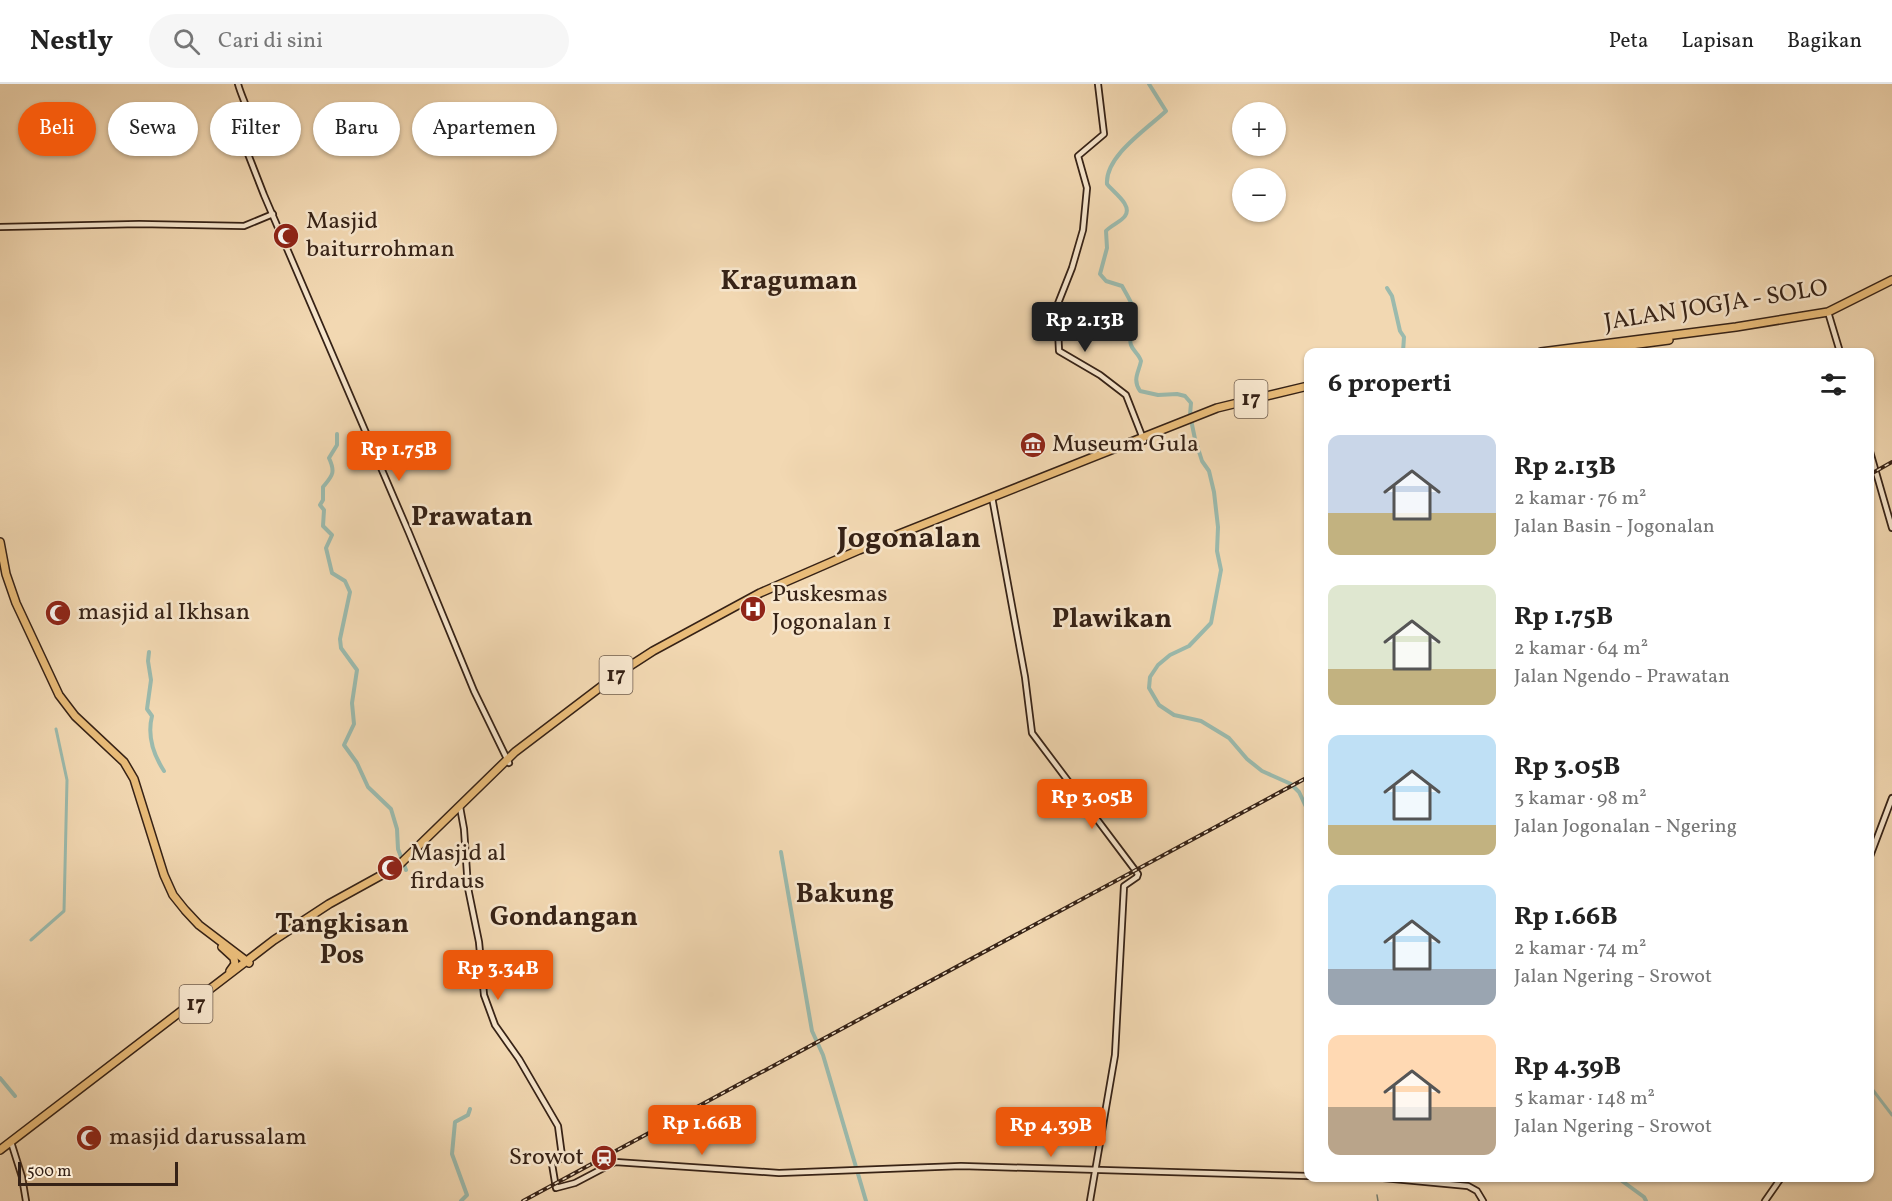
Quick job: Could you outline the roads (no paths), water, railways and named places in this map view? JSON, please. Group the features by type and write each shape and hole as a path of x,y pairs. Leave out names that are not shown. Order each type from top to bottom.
{"highway":[{"name":"JALAN JOGJA - SOLO","path":"1602,348 1829,314 1892,281"},
{"name":"JALAN JOGJA - SOLO","path":"1575,348 1727,330"},
{"name":"17","path":"101,1075 267,946 402,864 508,761 618,673 653,651 794,581 993,499 1196,419 1304,388"},
{"path":"0,542 6,574 16,603 59,695 75,716 117,754 124,765 137,789 162,869 173,895 199,925 247,963"},
{"path":"0,560 12,604 56,696 73,719 124,765"},
{"name":"17","path":"0,1152 288,933"},
{"path":"225,947 244,956 267,946"},
{"path":"224,978 235,964 234,958 225,947"}],"main road":[{"path":"238,84 252,123 248,154 474,691 508,761"},
{"path":"1098,84 1104,134 1078,156 1087,188 1083,230 1057,306 1059,351 1100,375 1126,395 1144,440"},
{"path":"0,227 139,224 244,226 273,214"},
{"path":"1829,314 1839,348"},
{"path":"1874,465 1892,528"},
{"path":"993,499 1025,676 1032,733 1138,874 1124,886 1115,1055 1090,1201"},
{"path":"1874,846 1892,798"},
{"path":"460,808 464,829 468,888 479,942 484,995 495,1025 519,1059 558,1126 562,1156 561,1159 554,1160 552,1164 556,1188 575,1183 615,1162 764,1173 961,1166 1304,1176"},
{"path":"11,1143 23,1180 26,1201"},
{"path":"1426,1182 1468,1186 1477,1191 1483,1201"},
{"path":"1766,1200 1778,1182"}],"waterway":[{"path":"1149,84 1166,111 1120,153 1108,174 1107,184 1124,203 1127,212 1106,231 1107,248 1100,274 1106,281 1122,286 1133,307 1135,321 1130,342 1141,361 1136,379 1140,391 1158,395 1177,394 1185,396 1191,403 1190,415 1195,439 1202,461 1209,471 1214,492 1218,527 1217,551 1221,570 1211,623 1189,646 1170,655 1158,665 1150,677 1149,688 1159,705 1174,715 1201,721 1229,738 1247,759 1262,771 1291,784 1299,792 1304,803"},
{"path":"1387,288 1392,296 1400,331 1404,337 1403,348"},
{"path":"337,434 337,445 329,458 332,474 323,487 323,500 320,505 324,510 323,526 332,535 326,548 332,573 345,581 350,592 340,639 341,648 357,670 352,703 354,724 344,745 357,763 368,787 391,809 397,829 398,849 406,870"},
{"path":"149,652 151,680 147,709 152,716 150,731 152,745 164,771"},
{"path":"31,940 64,911 67,780 56,729"},
{"path":"781,852 812,1031 823,1055 866,1201"},
{"path":"0,1078 15,1096"},
{"path":"1874,1092 1892,1115"},
{"path":"461,1201 467,1195 452,1154 455,1122 468,1115 470,1109"},
{"path":"1623,1182 1646,1201"},
{"path":"1377,1195 1378,1201"}],"railway":[{"path":"1874,472 1892,462"},
{"path":"523,1201 1304,779"}],"place":[{"name":"Masjid baiturrohman","path":"286,236"},
{"name":"Museum Gula","path":"1033,445"},
{"name":"Puskesmas Jogonalan 1","path":"753,609"},
{"name":"masjid al Ikhsan","path":"58,613"},
{"name":"Masjid al firdaus","path":"390,868"},
{"name":"masjid darussalam","path":"89,1138"},
{"name":"Srowot","path":"604,1158"}],"district":[{"name":"Kraguman","path":"789,282"},
{"name":"Prawatan","path":"472,518"},
{"name":"Jogonalan","path":"909,539"},
{"name":"Plawikan","path":"1112,620"},
{"name":"Bakung","path":"845,895"},
{"name":"Gondangan","path":"564,918"},
{"name":"Tangkisan Pos","path":"342,940"}]}
